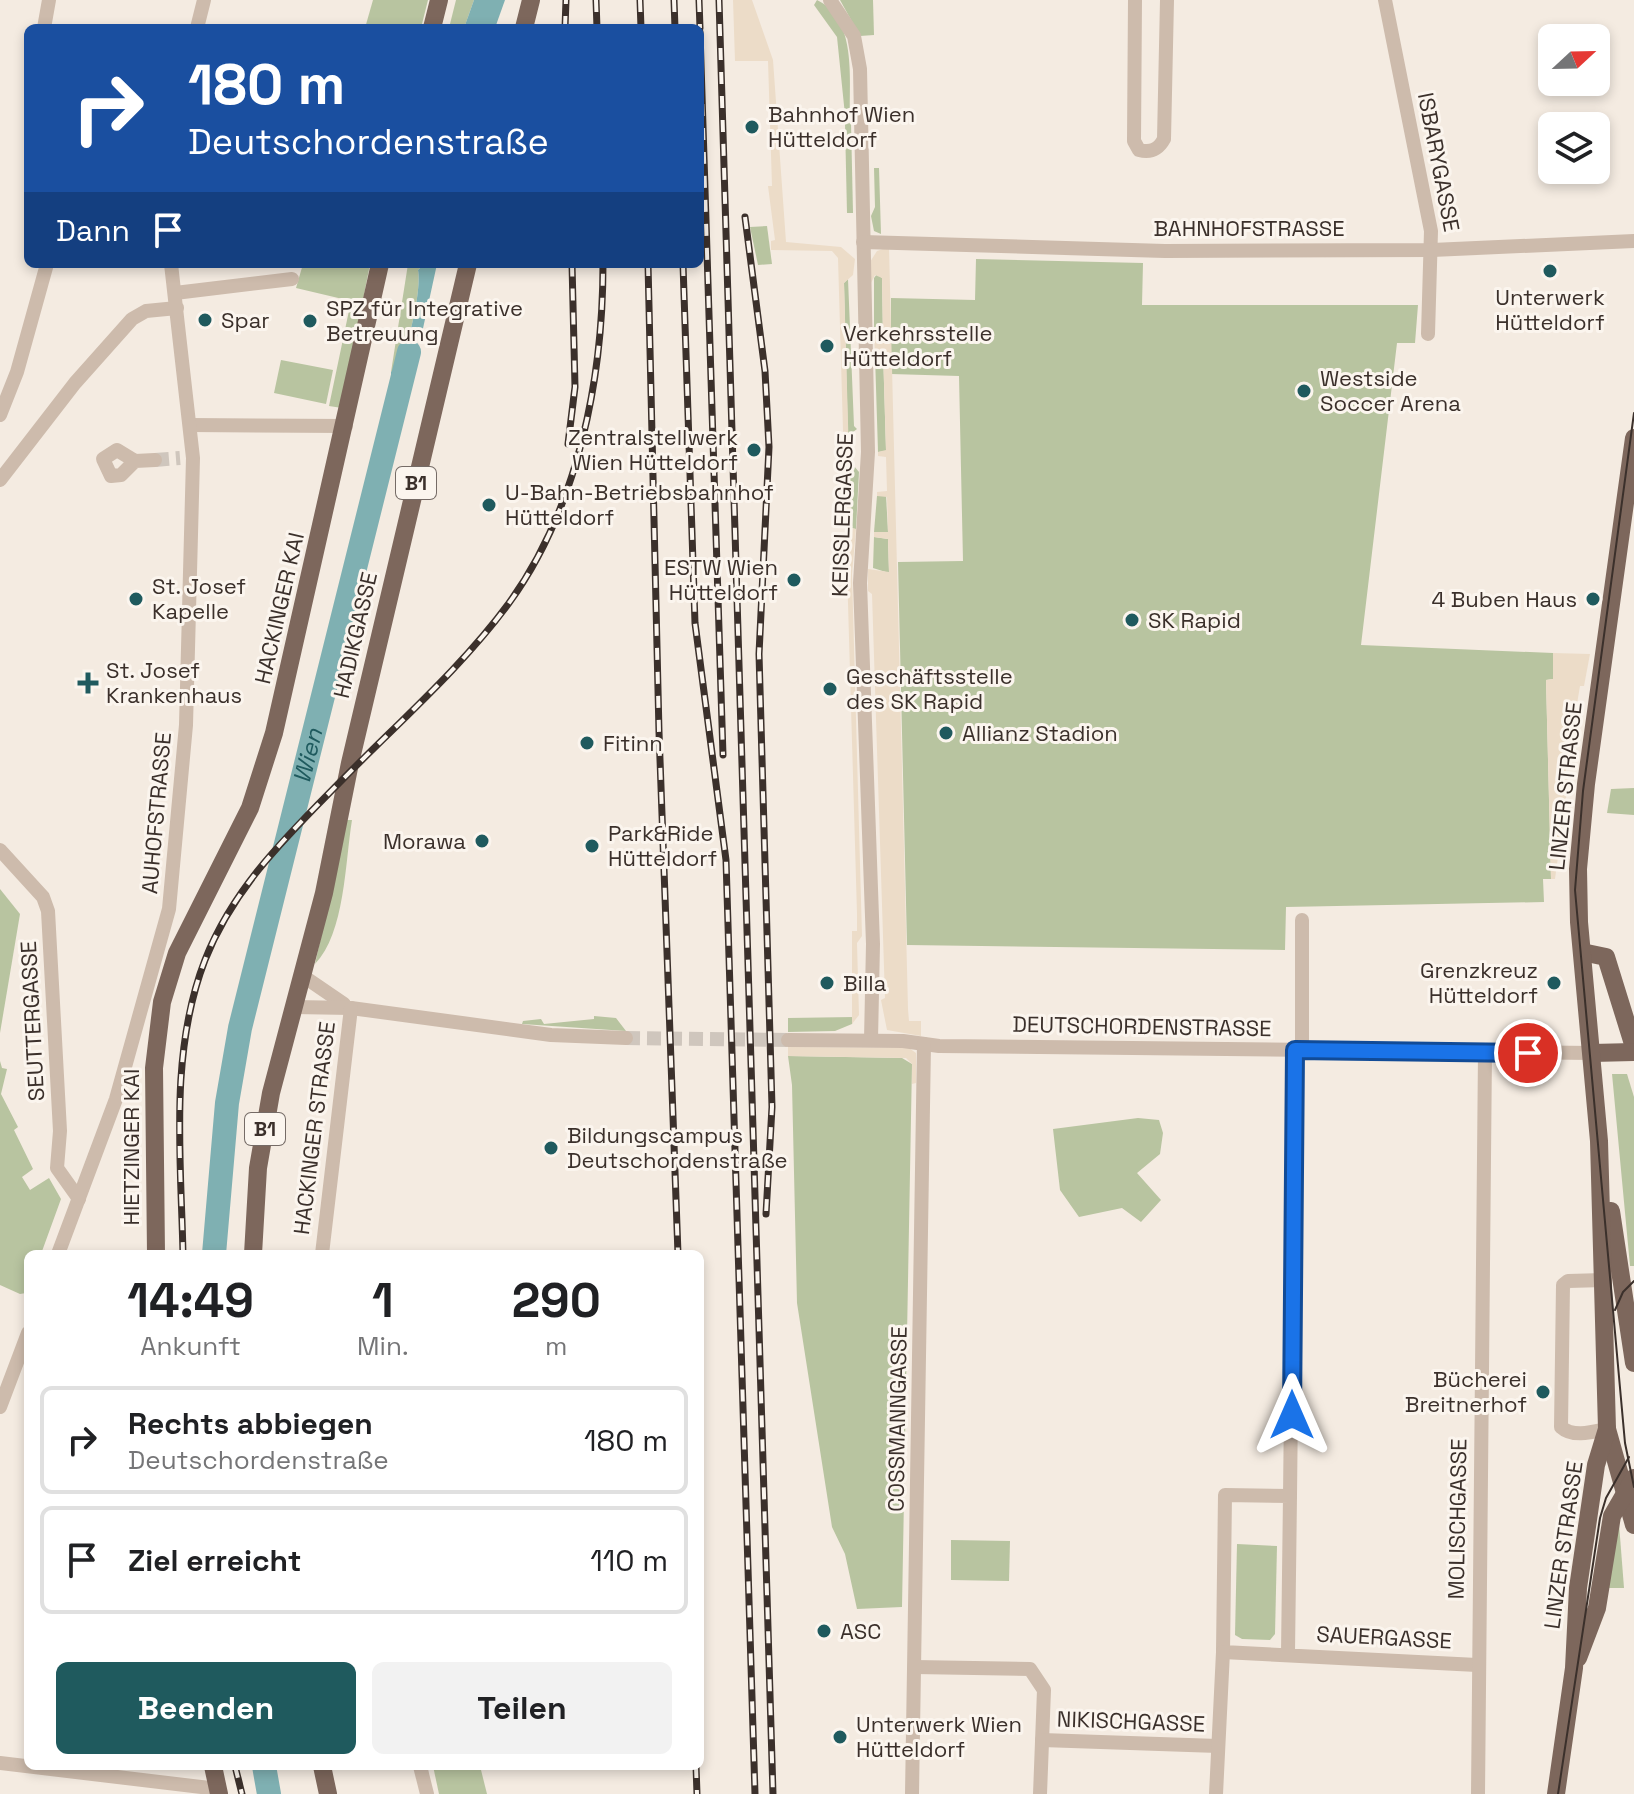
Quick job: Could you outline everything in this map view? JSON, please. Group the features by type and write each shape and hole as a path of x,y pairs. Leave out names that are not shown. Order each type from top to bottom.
{"main road":[{"path":"433,24 439,0"},
{"path":"525,24 531,0"},
{"name":"HACKINGER KAI","path":"155,1040 162,1002 177,953 250,808 274,733 346,426 379,268"},
{"name":"HADIKGASSE","path":"253,1250 263,1138 271,1093 303,976 467,268"},
{"name":"LINZER STRASSE","path":"1556,1794 1574,1668 1578,1588 1596,1465 1607,1429 1599,1141 1582,952 1580,842 1633,450"},
{"path":"1582,952 1606,957 1634,1050 1592,1053"},
{"name":"HIETZINGER KAI","path":"155,1040 156,1250"},
{"name":"LINZER STRASSE","path":"1599,1141 1634,1363"},
{"path":"1607,1429 1630,1484 1634,1525"},
{"name":"LINZER STRASSE","path":"1574,1668 1597,1608 1612,1516 1630,1484"},
{"path":"214,1770 218,1791"},
{"path":"323,1770 328,1794"}],"street":[{"path":"45,24 49,0"},
{"path":"198,24 204,0"},
{"name":"KEISSLERGASSE","path":"830,0 847,21 858,53 868,452 860,583 873,944 871,1040"},
{"path":"1135,0 1134,141 1139,150 1149,152 1159,148 1164,139 1167,0"},
{"name":"ISBARYGASSE","path":"1385,0 1432,250 1428,334"},
{"name":"BAHNHOFSTRASSE","path":"863,242 1165,251 1432,250 1634,241"},
{"path":"0,415 17,372 46,268"},
{"name":"AUHOFSTRASSE","path":"60,1250 116,1099 169,909 186,725 186,458 190,425 172,268"},
{"path":"0,480 75,383 132,319 176,301 292,279"},
{"path":"190,425 346,426"},
{"path":"135,461 155,460"},
{"name":"SEUTTERGASSE","path":"0,850 43,897 48,911 60,1131 57,1168 79,1199"},
{"path":"1288,1653 1302,920"},
{"path":"303,976 326,995 351,1008"},
{"path":"294,1007 351,1008 551,1035 626,1038"},
{"name":"HACKINGER STRASSE","path":"322,1250 351,1008"},
{"name":"DEUTSCHORDENSTRASSE","path":"788,1040 1592,1053"},
{"name":"COSSMANNGASSE","path":"912,1794 924,1044"},
{"name":"MOLISCHGASSE","path":"1478,1794 1485,1052"},
{"name":"LINZER STRASSE","path":"1604,1280 1568,1281 1563,1285 1561,1427 1566,1432 1585,1433 1607,1429"},
{"path":"0,1407 24,1344"},
{"path":"1216,1794 1223,1652 1225,1495 1290,1496"},
{"name":"SAUERGASSE","path":"1223,1652 1477,1665"},
{"path":"915,1667 1030,1669 1044,1690 1040,1794"},
{"name":"NIKISCHGASSE","path":"1042,1740 1218,1746"},
{"path":"0,1763 24,1766"},
{"path":"54,1770 218,1791"},
{"path":"421,1770 427,1794"}],"green space":[{"path":"373,0 428,0 422,24 366,24"},
{"path":"456,0 474,0 465,24 450,24"},
{"path":"817,0 830,9 845,35 850,67 850,115 845,115 837,37 814,5"},
{"path":"840,0 873,0 874,35 860,36"},
{"path":"851,123 853,213 847,213 845,124"},
{"path":"874,168 879,168 881,234 874,231 871,216 875,207"},
{"path":"767,226 772,264 758,265 750,227"},
{"name":"SK Rapid","path":"976,259 1143,263 1142,305 1418,305 1415,343 1397,343 1361,645 1553,653 1553,679 1546,680 1551,879 1543,879 1544,902 1286,907 1285,950 907,945 898,562 963,561 959,376 891,374 891,298 975,300"},
{"path":"302,268 369,268 342,408 329,406 351,301 296,288"},
{"path":"407,268 420,268 408,340 391,372"},
{"path":"877,274 882,278 883,338 874,332 874,278"},
{"path":"848,279 854,426 857,429 848,436 844,283"},
{"path":"883,350 886,451 878,452 875,355"},
{"path":"281,360 333,370 326,404 274,393"},
{"path":"849,460 859,472 856,529 851,528"},
{"path":"886,495 888,532 874,532 877,496"},
{"path":"874,537 888,539 889,573 873,568"},
{"path":"1634,788 1634,815 1607,813 1611,789"},
{"path":"347,820 352,820 338,916 325,951 315,964"},
{"path":"0,889 20,914 0,1033"},
{"path":"594,1016 616,1018 626,1031 522,1024 523,1021 541,1019 544,1024 594,1019"},
{"path":"854,1017 852,1024 835,1031 788,1032 788,1018"},
{"path":"788,1056 902,1058 912,1064 902,1607 857,1609 845,1554 832,1527 797,1303 792,1085"},
{"path":"0,1061 2,1068 7,1069 1,1094 18,1127 14,1130 33,1169 22,1177 30,1190 49,1178 61,1199 42,1250 24,1250 24,1293 0,1285"},
{"path":"1612,1074 1627,1074 1634,1097 1634,1266 1630,1266"},
{"path":"1138,1118 1159,1120 1163,1133 1160,1154 1137,1173 1161,1200 1141,1222 1122,1208 1079,1217 1060,1190 1053,1129"},
{"path":"1619,1524 1624,1588 1608,1588"},
{"path":"951,1540 1010,1541 1009,1581 951,1580"},
{"path":"1237,1544 1277,1546 1275,1634 1270,1640 1242,1639 1235,1635"},
{"path":"434,1770 481,1770 487,1794 439,1794"}],"shaded area":[{"path":"733,0 752,0 773,60 786,242 841,247 855,259 853,275 844,283 851,528 856,529 852,574 862,936 857,943 859,1015 852,1024 852,931 857,931 857,914 838,258 832,251 771,250 771,241 775,240 768,186 772,186 768,61 735,61"},
{"path":"889,247 908,1009 909,1021 921,1021 921,1036 887,1030 881,1000 885,998 872,594 868,591 868,569 889,572 888,539 874,537 874,532 888,532 887,497 877,496 877,492 887,491 886,457 878,456 878,452 886,450 883,350 875,355 874,332 883,337 882,278 875,275 871,283 870,262 877,251"},
{"path":"1553,653 1590,654 1584,686 1580,686 1565,775 1569,776 1555,879 1551,879 1546,680 1553,679"},
{"path":"788,1047 909,1048 916,1053 916,1083 912,1084 912,1064 906,1058 788,1056"}],"water":[{"path":"474,0 505,0 496,24 465,24"},
{"path":"436,268 422,333 418,334 408,370 411,381 391,380 391,372 403,354 412,324 418,293 418,270"}],"waterway":[{"name":"Wien","path":"214,1250 227,1103 240,1028 409,352"},
{"name":"Wien","path":"265,1770 269,1794"}],"tunnel":[{"path":"155,460 180,458"},
{"path":"626,1038 788,1040"}],"tram line":[{"path":"1634,413 1583,791 1575,890 1625,1443 1634,1487"},
{"path":"1615,1310 1623,1292 1634,1281"},
{"path":"1558,1794 1600,1518 1606,1498 1629,1457"}],"railway":[{"path":"565,24 566,0"},
{"path":"596,0 597,24"},
{"path":"640,0 641,24"},
{"path":"674,0 675,24"},
{"path":"699,0 700,24"},
{"path":"719,0 773,1794"},
{"path":"704,158 723,755"},
{"path":"745,217 765,371 769,447 759,654 772,1107 766,1214"},
{"path":"568,444 575,387 572,268"},
{"path":"183,1250 182,1068 186,1032 205,960 231,908 264,863 302,820 429,694 491,627 533,566 553,526 582,441 598,352 603,268"},
{"path":"648,268 659,732 678,1250"},
{"path":"683,268 695,623 726,860 755,1794"},
{"path":"236,1770 242,1794"},
{"path":"696,1770 697,1794"}],"place":[{"name":"Bahnhof Wien Hütteldorf","path":"752,127"},
{"name":"Unterwerk Hütteldorf","path":"1550,271"},
{"name":"Spar","path":"205,320"},
{"name":"SPZ für Integrative Betreuung","path":"310,321"},
{"name":"Verkehrsstelle Hütteldorf","path":"827,346"},
{"name":"Westside Soccer Arena","path":"1304,391"},
{"name":"Zentralstellwerk Wien Hütteldorf","path":"754,450"},
{"name":"U-Bahn-Betriebsbahnhof Hütteldorf","path":"489,505"},
{"name":"ESTW Wien Hütteldorf","path":"794,580"},
{"name":"St. Josef Kapelle","path":"136,599"},
{"name":"4 Buben Haus","path":"1593,599"},
{"name":"SK Rapid","path":"1132,620"},
{"name":"St. Josef Krankenhaus","path":"88,683"},
{"name":"Geschäftsstelle des SK Rapid","path":"830,689"},
{"name":"Allianz Stadion","path":"946,733"},
{"name":"Fitinn","path":"587,743"},
{"name":"Morawa","path":"482,841"},
{"name":"Park&Ride Hütteldorf","path":"592,846"},
{"name":"Billa","path":"827,983"},
{"name":"Grenzkreuz Hütteldorf","path":"1554,983"},
{"name":"Bildungscampus Deutschordenstraße","path":"551,1148"},
{"name":"Bücherei Breitnerhof","path":"1543,1392"},
{"name":"ASC","path":"824,1631"},
{"name":"Unterwerk Wien Hütteldorf","path":"840,1737"}],"route":[{"path":"1292,1415 1295,1050 1528,1053"}]}
